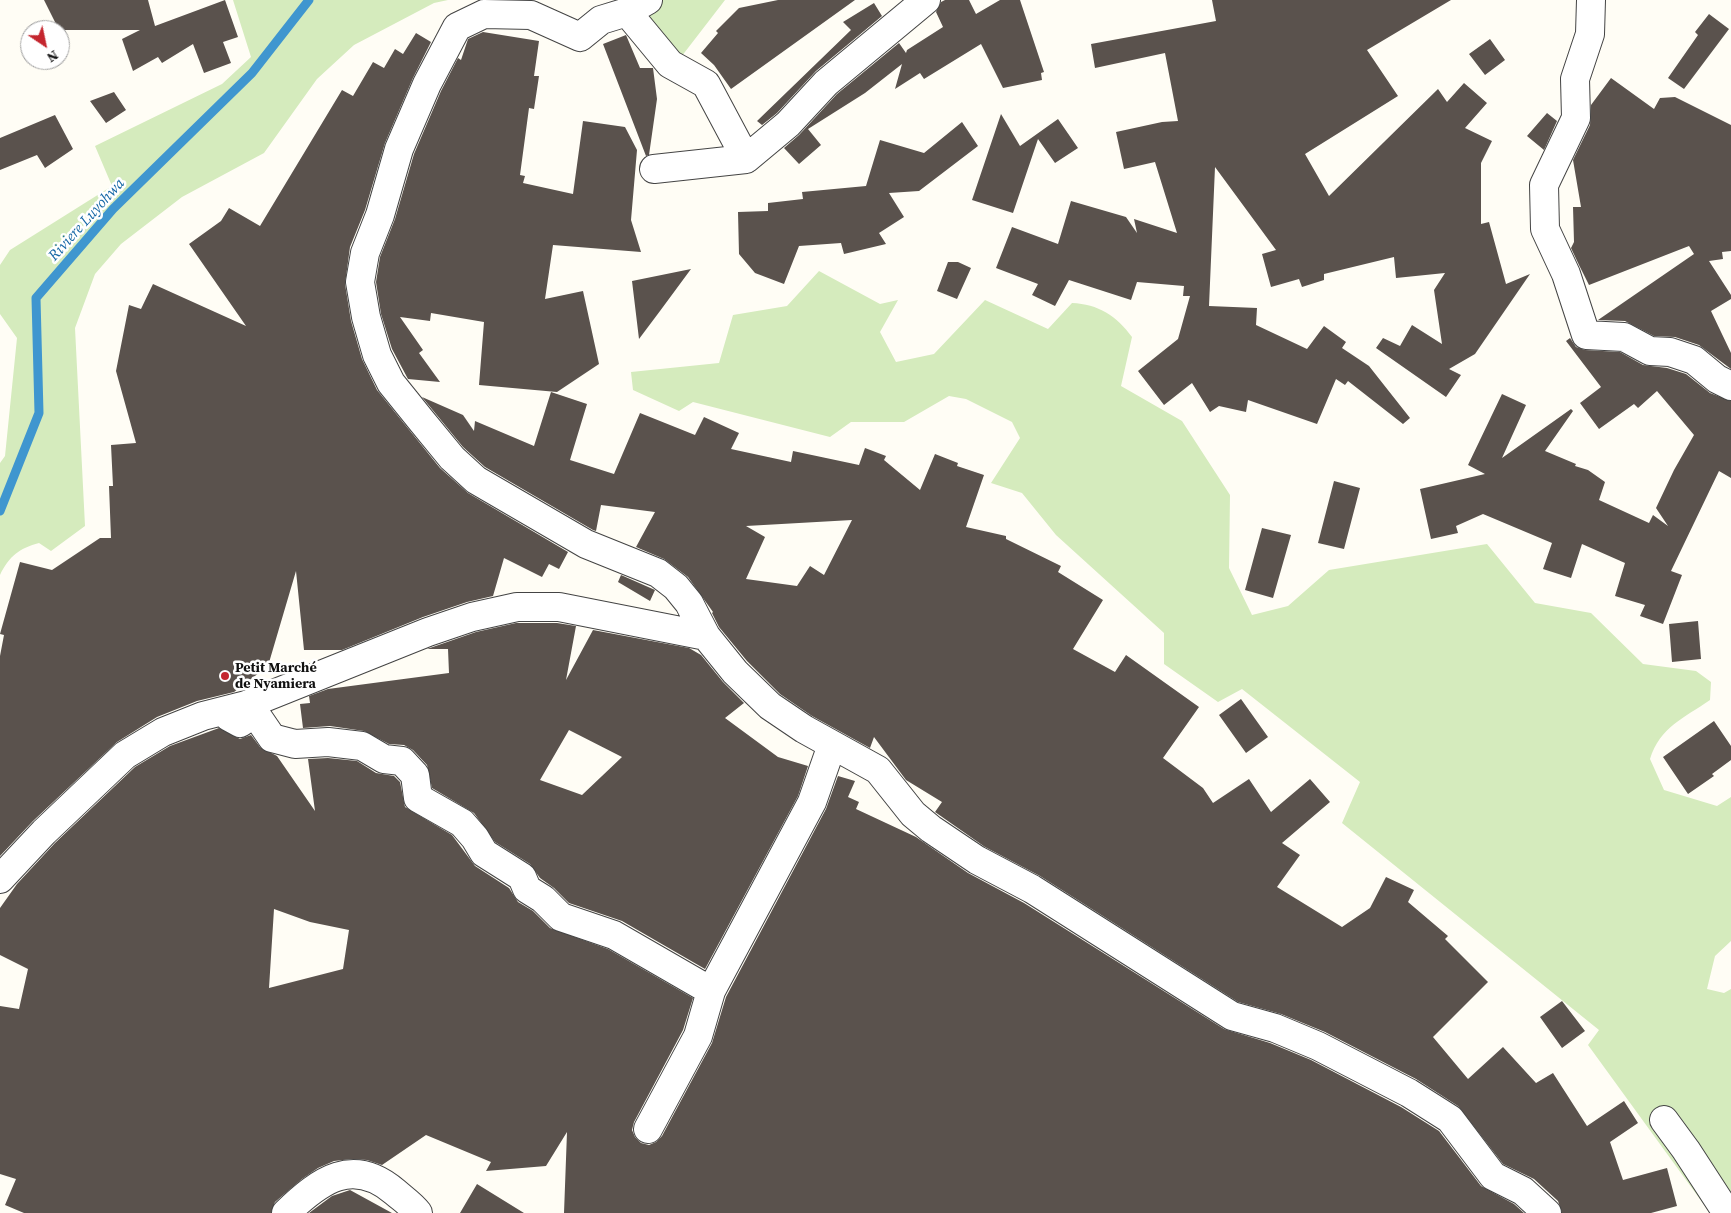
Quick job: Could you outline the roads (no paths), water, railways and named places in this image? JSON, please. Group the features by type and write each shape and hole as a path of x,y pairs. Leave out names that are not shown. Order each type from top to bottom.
{"street":[{"path":"654,169 746,159 788,124 826,83 926,0"},
{"path":"1591,0 1590,34 1575,79 1576,118 1544,185 1545,229 1566,274 1586,335 1624,337 1650,351 1670,352 1694,360 1716,379 1731,386"},
{"path":"746,159 706,84 670,64 638,6 601,20 580,37 531,15 484,14 458,27 427,84 399,149 380,216 365,252 360,282 366,317 374,346 391,383 452,458 476,480 586,544 658,573 676,587 689,603 706,636 735,672 770,706 832,745 878,770 912,814 931,829 977,860 1032,889 1232,1016 1275,1028 1318,1046 1409,1093 1450,1119 1493,1176 1523,1191 1547,1213"},
{"path":"0,879 44,832 125,754 163,732 246,705 320,677 428,632 472,617 517,607 558,607 706,636"},
{"path":"220,712 240,724 251,716 259,719 272,738 295,744 328,742 362,746 384,759 402,761 415,775 418,798 462,823 475,838 484,853 522,876 528,889 543,898 561,917 614,935 711,991"},
{"path":"648,1129 694,1044 711,991 812,802 832,745"},
{"path":"1664,1120 1727,1213"},
{"path":"286,1213 300,1199 337,1176 358,1172 382,1180 418,1213"}],"waterway":[{"name":"Riviere Luyohwa","path":"0,511 39,413 36,298 113,209 252,73 309,0"}],"place":[{"name":"Petit Marché de Nyamiera","path":"225,676"}]}
